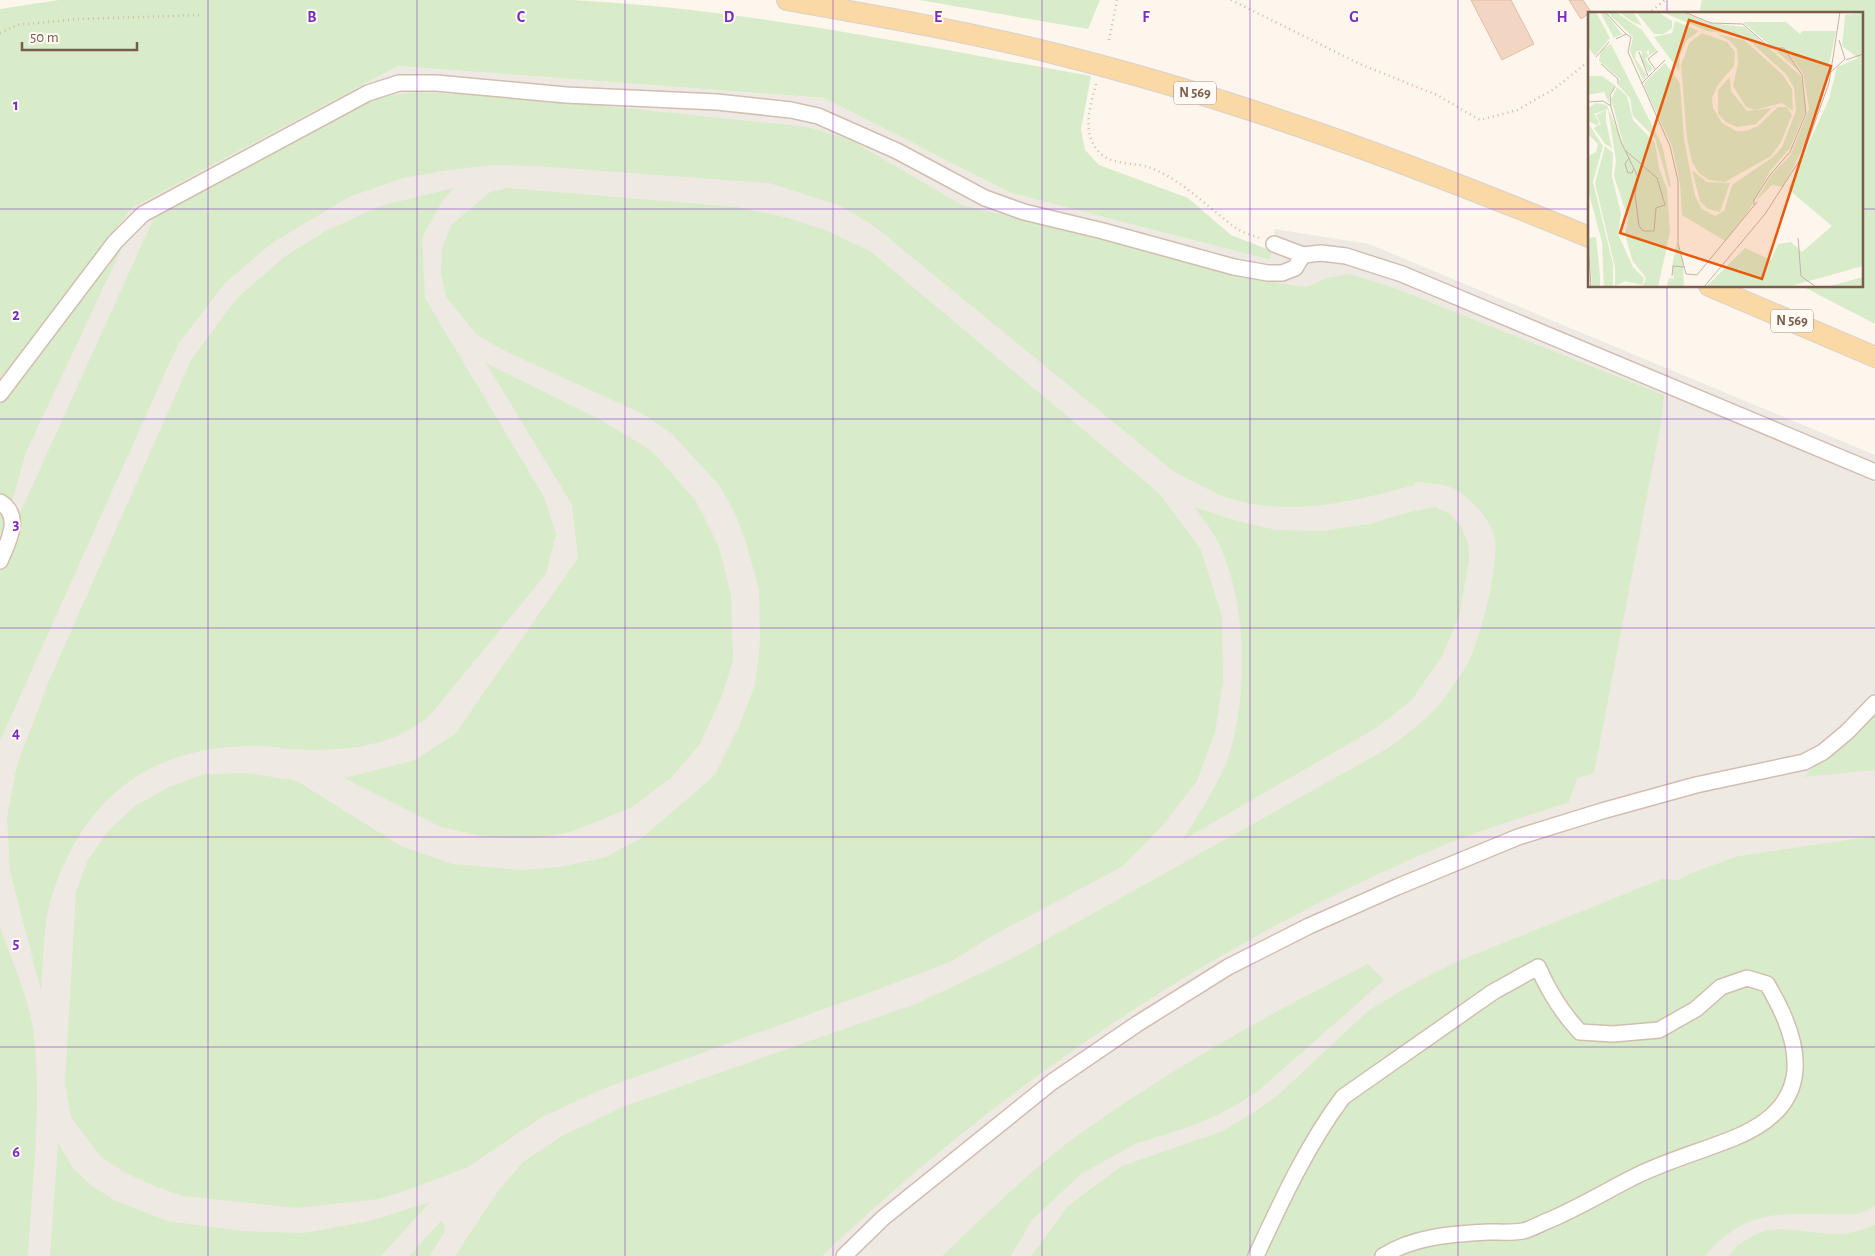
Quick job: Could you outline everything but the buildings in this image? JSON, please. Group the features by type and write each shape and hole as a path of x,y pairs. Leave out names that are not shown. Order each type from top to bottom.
{"main road":[{"name":"N 569","path":"787,0 901,20 1052,53 1206,96 1348,143 1588,237"},
{"name":"N 569","path":"1713,288 1875,356"}],"lane":[{"path":"0,394 115,242 143,214 368,93 399,83 436,83 566,95 718,102 791,110 818,116 897,151 985,198 1024,212 1103,231 1234,268 1282,273 1295,268 1303,255"},
{"path":"1274,244 1303,255 1321,253 1346,256 1402,274 1875,472"},
{"path":"0,502 6,506 14,521 12,534 0,561"},
{"path":"844,1256 883,1218 1052,1082 1137,1024 1228,967 1309,926 1397,886 1518,837 1602,810 1696,785 1804,762 1829,747 1875,703"},
{"path":"1256,1256 1305,1157 1327,1118 1343,1097 1493,992 1538,967 1548,990 1562,1012 1580,1032 1588,1033 1613,1034 1659,1030 1696,1009 1721,987 1747,978 1767,984 1784,1012 1794,1048 1797,1074 1788,1096 1768,1120 1736,1138 1669,1161 1638,1175 1579,1208 1523,1231 1426,1237 1383,1256"}],"path":[{"path":"1109,40 1117,0"},
{"path":"1231,0 1362,65 1437,95 1480,120 1517,110 1554,89 1588,62"},
{"path":"1650,12 1665,0"},
{"path":"0,33 17,25 79,19 201,14"},
{"path":"1096,84 1087,124 1093,143 1101,155 1120,163 1150,168 1177,181 1238,229 1274,244"}],"shaded area":[{"path":"398,66 824,98 1011,193 1270,260 1275,229 1369,244 1875,455 1875,1256 0,1256 0,536 7,519 0,516 0,379 132,208"}],"green space":[{"path":"59,0 573,0 704,11 768,20 898,41 1091,76 1081,129 1085,150 1099,165 1188,198 1231,235 1272,251 1270,260 1011,193 824,98 398,66 132,208 0,379 0,9"},
{"path":"919,0 1100,0 1088,29"},
{"path":"1702,0 1875,0 1875,324 1806,288 1862,288 1862,12 1699,12"},
{"path":"412,92 510,96 808,127 849,139 962,205 1283,284 1307,287 1327,278 1349,274 1392,287 1664,395 1661,423 1594,773 1578,778 1578,776 1569,802 1439,847 1354,885 1272,928 1191,974 1112,1024 1036,1077 962,1134 891,1193 822,1256 455,1256 498,1191 523,1162 562,1136 625,1106 918,1003 1015,957 1392,745 1434,710 1448,693 1469,661 1479,635 1488,599 1495,563 1495,548 1494,536 1488,522 1478,508 1459,492 1443,485 1415,482 1415,485 1369,497 1322,505 1275,507 1228,498 1173,471 874,226 841,206 769,183 534,166 493,165 448,170 403,178 349,197 272,243 225,283 179,343 0,741 0,571 19,526 20,513 156,213 361,101"},
{"path":"454,188 443,200 422,237 425,298 544,497 556,534 546,574 431,714 416,726 397,736 351,748 319,750 259,746 225,747 197,752 170,760 146,771 124,786 104,804 86,826 59,875 47,916 41,991 10,871 7,817 17,765 48,683 191,360 236,299 284,257 324,232 380,206"},
{"path":"508,188 737,207 788,218 825,230 870,251 1160,494 1201,550 1222,616 1223,682 1215,732 1197,781 1163,825 1123,866 992,936 952,961 605,1088 542,1117 468,1167 379,1199 297,1208 183,1196 154,1186 126,1173 101,1157 71,1117 65,1083 76,891 88,860 109,830 135,806 169,787 205,774 248,773 297,781 401,846 452,864 521,870 560,867 606,857 643,837 715,775 739,726 755,685 760,642 759,589 735,513 719,485 671,433 643,414 507,352 478,336 446,297 441,274 442,248 451,225 490,192"},
{"path":"117,247 121,250 26,452 7,519 0,536 0,399"},
{"path":"486,363 601,420 652,451 696,501 719,547 731,595 733,660 722,696 700,744 670,779 630,808 571,832 535,838 486,837 441,827 344,778 415,760 455,734 578,558 572,505"},
{"path":"1195,507 1237,521 1276,530 1321,531 1370,524 1409,512 1436,507 1450,514 1460,525 1468,543 1469,560 1459,617 1442,656 1411,701 1376,728 1183,840 1209,797 1230,752 1236,728 1242,676 1240,621 1229,569 1218,541"},
{"path":"1875,712 1875,770 1804,777 1816,763"},
{"path":"1875,836 1875,1206 1864,1212 1842,1215 1793,1214 1762,1218 1733,1230 1705,1256 1031,1256 1068,1206 1122,1166 1223,1131 1256,1111 1278,1095 1368,1011 1402,990 1453,963 1662,879 1679,880 1691,873 1739,856"},
{"path":"0,927 25,994 34,1036 37,1118 28,1256 0,1256"},
{"path":"1368,964 1384,980 1258,1091 1220,1114 1185,1128 1135,1144 1081,1174 1032,1220 1011,1256 942,1256 1034,1170 1102,1118 1176,1070 1251,1026"},
{"path":"58,1143 73,1168 91,1185 115,1201 168,1221 242,1231 304,1233 370,1221 430,1202 381,1256 50,1256"},
{"path":"441,1221 445,1226 444,1234 429,1256 409,1256"},
{"path":"1875,1225 1875,1255 1873,1256 1728,1256 1742,1243 1768,1230 1781,1229 1841,1234"}]}
